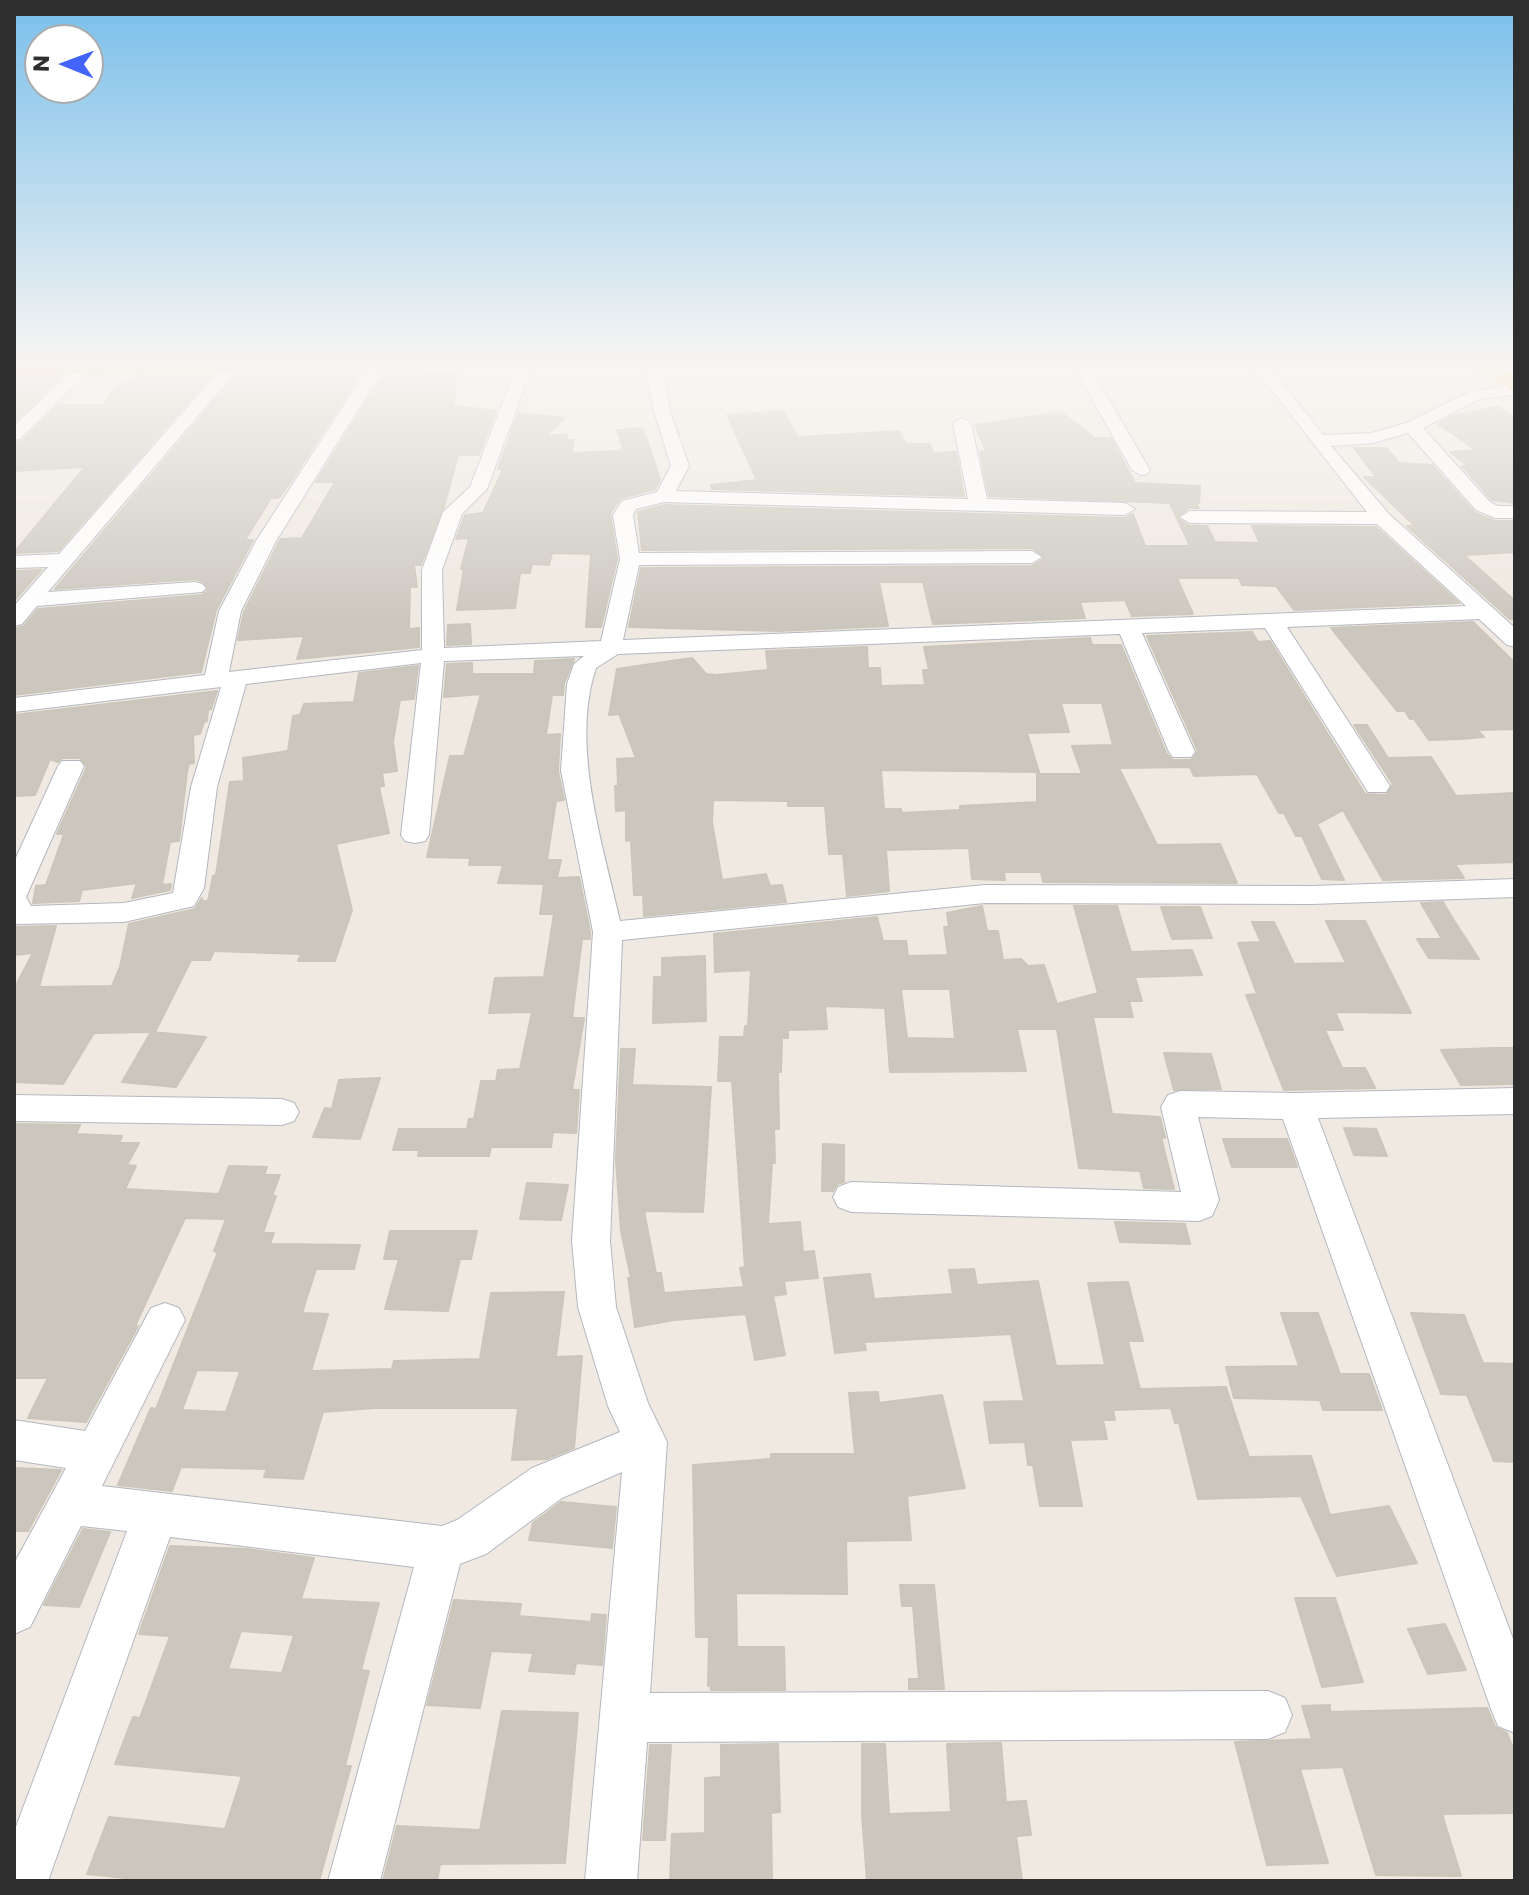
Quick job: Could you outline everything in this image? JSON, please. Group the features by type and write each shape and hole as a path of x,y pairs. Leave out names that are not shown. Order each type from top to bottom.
{"street":[{"path":"14,619 159,450"},
{"path":"14,901 20,916 109,913 166,906 184,899 190,888 204,787 226,679 230,611 266,541 323,450"},
{"path":"415,835 433,655 432,570 453,512 478,489 495,450"},
{"path":"664,496 680,466 675,450"},
{"path":"968,450 979,505"},
{"path":"1130,450 1141,470"},
{"path":"1326,450 1382,518 1504,626"},
{"path":"1433,450 1483,506 1495,512 1515,512"},
{"path":"611,1881 646,1442 629,1406 597,1307 591,1241 608,932 574,771 579,684 586,664 610,650 630,559 623,515 629,505 664,496 1125,509"},
{"path":"1190,517 1382,518"},
{"path":"630,559 1032,557"},
{"path":"14,562 65,560"},
{"path":"31,600 195,588"},
{"path":"14,705 433,655 1272,621 1504,626"},
{"path":"1272,621 1377,786"},
{"path":"1128,627 1182,752"},
{"path":"14,893 71,766"},
{"path":"608,932 985,894 1312,895 1515,888"},
{"path":"851,1197 1199,1206 1201,1200 1178,1107 1180,1104 1296,1106 1515,1101"},
{"path":"1296,1106 1515,1709"},
{"path":"14,1108 282,1112"},
{"path":"14,1611 165,1320"},
{"path":"14,1440 95,1452"},
{"path":"69,1503 442,1548 470,1538 547,1483 646,1442"},
{"path":"22,1881 156,1514"},
{"path":"354,1881 442,1548"},
{"path":"623,1718 1268,1715"}],"building":[{"path":"14,450 146,450 58,551 14,553 85,467 14,471"},
{"path":"172,450 311,450 279,498 271,498 245,540 253,540 216,610 201,672 14,695 14,629 24,626 38,609 202,595 208,590 204,582 195,579 55,589"},
{"path":"336,450 481,450 479,455 458,455 444,507 421,565 414,565 417,587 410,587 409,629 419,628 419,647 297,659 304,636 238,640 244,612 279,542 281,539 302,538 335,482 316,482"},
{"path":"505,450 572,450 572,453 651,450 660,480 655,489 621,498 610,513 617,559 601,627 586,627 591,554 552,553 549,565 532,564 530,573 520,573 515,608 457,610 464,569 461,569 469,538 456,539 465,515 483,513 503,469 498,469"},
{"path":"743,450 956,452 964,496 712,489 711,485 757,480"},
{"path":"1118,450 1135,483 1200,486 1199,503 1196,503 1199,508 1188,508 1177,518 1190,526 1207,526 1215,542 1260,543 1252,526 1376,527 1459,603 1294,610 1276,586 1242,585 1239,578 1177,578 1193,614 1132,616 1125,600 1080,602 1085,618 933,624 923,582 879,582 888,626 779,631 629,627 641,568 1032,566 1045,558 1032,548 642,550 638,512 664,505 1125,518 1133,514 1145,546 1190,546 1170,503 989,496 980,452"},
{"path":"1356,450 1389,450 1399,463 1432,465 1475,513 1495,521 1515,521 1515,552 1464,555 1515,601 1515,619 1510,619 1407,526 1415,526 1364,477 1376,477"},
{"path":"1515,450 1515,503 1492,500 1462,466 1468,466 1450,452"},
{"path":"41,570 14,601 14,571"},
{"path":"1473,622 1515,663 1515,729 1477,730 1484,737 1461,739 1429,740 1414,719 1410,719 1405,711 1397,711 1331,628"},
{"path":"470,624 471,644 447,645 448,625"},
{"path":"1252,632 1258,642 1270,641 1365,794 1386,795 1393,784 1354,725 1367,725 1388,758 1431,757 1456,796 1515,793 1515,862 1455,864 1464,878 1383,880 1343,810 1317,824 1344,880 1322,879 1302,836 1296,836 1284,813 1279,813 1257,774 1194,776 1190,767 1119,768 1157,845 1220,844 1237,883 1043,882 1041,872 1004,872 1005,880 972,879 969,848 886,850 889,891 847,896 843,854 829,854 825,806 788,806 788,801 713,800 712,822 722,880 766,874 770,886 782,885 786,902 644,916 643,895 634,895 631,840 626,841 626,810 616,811 617,759 636,758 619,714 609,715 617,669 692,658 706,674 716,675 768,670 766,651 867,647 868,668 880,668 881,686 925,685 923,670 929,670 924,647 1090,638 1092,645 1121,645 1166,753 1173,760 1191,760 1198,751 1147,636","holes":["1061,703 1102,703 1113,745 1072,746 1082,774 1037,774 1037,802 902,813 901,809 884,809 881,770 1039,772 1027,733 1069,732"]},
{"path":"574,659 564,683 563,695 552,695 546,735 560,734 558,771 564,800 556,801 547,860 561,860 557,878 579,877 590,932 590,939 582,939 572,1018 584,1018 572,1090 579,1090 576,1133 553,1132 551,1147 491,1147 489,1156 418,1156 419,1150 393,1150 399,1129 467,1129 469,1119 474,1119 481,1081 496,1081 498,1070 520,1069 532,1012 489,1013 495,978 544,977 554,914 540,914 544,884 498,883 503,865 469,865 470,858 427,857 450,756 464,756 481,694 444,697 447,664 472,663 472,674 534,674 535,661"},
{"path":"418,666 414,699 400,700 393,741 397,771 382,773 384,786 379,787 389,833 336,844 352,910 335,961 298,961 301,954 214,951 210,960 191,960 155,1032 152,1032 206,1037 176,1087 122,1082 151,1032 94,1033 63,1084 14,1082 14,989 33,953 14,955 14,927 56,926 39,987 112,986 120,967 129,924 195,909 202,898 202,901 208,901 213,876 216,875 230,782 244,781 243,758 288,751 293,716 300,715 304,704 354,702 359,673"},
{"path":"217,691 200,734 193,735 194,763 189,764 187,772 179,841 170,842 162,885 171,884 170,890 132,898 137,883 82,890 79,901 33,903 36,886 46,885 64,834 57,834 87,767 80,758 62,758 58,762 50,759 35,795 14,796 14,715"},
{"path":"1443,902 1479,959 1429,958 1417,939 1442,939 1421,903"},
{"path":"982,906 987,931 998,931 1003,960 1021,959 1028,966 1044,965 1057,1004 1098,993 1074,906 1117,906 1131,952 1192,950 1202,975 1135,977 1142,1001 1129,1001 1133,1017 1093,1017 1112,1114 1160,1117 1165,1138 1161,1137 1174,1189 1144,1188 1140,1171 1079,1168 1057,1029 1017,1029 1026,1071 890,1072 885,1008 825,1006 827,1029 788,1030 788,1038 782,1038 781,1072 778,1072 779,1129 774,1129 775,1163 772,1163 768,1224 800,1222 803,1252 814,1251 818,1278 784,1281 786,1294 773,1296 785,1355 755,1360 746,1314 674,1320 635,1327 628,1278 631,1278 621,1231 616,1160 621,1049 635,1049 632,1085 711,1087 703,1212 644,1211 656,1273 661,1273 664,1293 744,1287 740,1268 745,1267 732,1081 718,1081 720,1037 744,1037 745,1026 748,1026 751,970 715,972 714,934 877,917 883,941 906,941 908,956 948,955 944,927 949,927 947,913","holes":["901,989 950,989 955,1039 907,1038"]},
{"path":"1161,907 1200,907 1212,938 1172,939"},
{"path":"1326,921 1365,921 1411,1013 1335,1012 1343,1030 1325,1030 1342,1068 1365,1068 1375,1088 1284,1090 1246,995 1257,994 1238,943 1261,942 1252,922 1274,922 1294,964 1346,963"},
{"path":"705,956 706,1021 653,1023 654,977 662,977 662,958"},
{"path":"1515,1048 1515,1084 1461,1085 1441,1050"},
{"path":"1164,1053 1211,1054 1221,1089 1174,1090"},
{"path":"380,1078 360,1139 313,1137 325,1108 332,1109 339,1080"},
{"path":"14,1124 80,1125 76,1134 122,1136 119,1143 139,1143 127,1165 136,1166 125,1189 219,1194 229,1166 267,1167 264,1175 280,1175 263,1233 274,1233 270,1244 360,1245 354,1269 316,1269 302,1313 328,1314 311,1371 392,1369 394,1361 480,1359 491,1293 564,1292 556,1357 582,1356 574,1448 547,1459 512,1460 518,1408 374,1408 323,1412 303,1479 264,1477 267,1469 181,1467 172,1491 118,1485 151,1408 156,1409 218,1252 214,1251 226,1219 185,1218 135,1326 138,1326 86,1422 28,1418 48,1378 14,1378","holes":["197,1370 240,1371 226,1412 182,1410"]},
{"path":"1344,1128 1376,1129 1387,1156 1354,1155"},
{"path":"1223,1139 1287,1139 1297,1167 1232,1167"},
{"path":"823,1144 844,1145 844,1182 837,1184 833,1191 822,1191"},
{"path":"527,1183 568,1185 561,1220 520,1219"},
{"path":"1115,1222 1185,1224 1190,1244 1120,1242"},
{"path":"390,1231 477,1231 471,1259 460,1259 448,1311 385,1309 399,1259 384,1259"},
{"path":"974,1269 977,1285 1038,1281 1056,1366 1105,1365 1088,1283 1128,1282 1143,1341 1128,1341 1140,1389 1226,1387 1249,1457 1311,1456 1330,1515 1389,1506 1417,1563 1337,1576 1301,1496 1198,1499 1179,1423 1175,1423 1171,1408 1113,1410 1115,1420 1103,1420 1107,1439 1070,1440 1082,1506 1040,1506 1033,1465 1028,1465 1025,1442 990,1443 984,1402 1024,1401 1011,1334 864,1342 866,1350 835,1353 824,1278 870,1274 874,1299 953,1294 949,1270"},
{"path":"1281,1313 1318,1313 1340,1374 1369,1374 1382,1410 1323,1410 1320,1400 1234,1398 1226,1367 1299,1366"},
{"path":"1411,1313 1464,1315 1483,1363 1515,1364 1515,1462 1494,1461 1467,1395 1441,1394"},
{"path":"878,1392 879,1403 942,1395 965,1488 907,1496 911,1540 846,1541 847,1594 736,1593 737,1647 784,1647 785,1690 711,1690 708,1686 709,1637 696,1637 693,1465 771,1459 771,1454 855,1454 849,1393"},
{"path":"14,1468 61,1470 28,1531 14,1531"},
{"path":"561,1502 616,1507 612,1548 529,1540 533,1523"},
{"path":"83,1529 110,1532 79,1607 44,1605"},
{"path":"170,1546 246,1549 314,1558 301,1599 379,1603 361,1670 369,1671 345,1766 351,1766 319,1881 154,1881 87,1874 109,1817 225,1829 242,1776 115,1764 133,1717 140,1718 170,1636 139,1634","holes":["241,1631 294,1635 282,1673 228,1669"]},
{"path":"900,1585 934,1585 944,1689 909,1689 909,1679 919,1679 913,1606 902,1606"},
{"path":"1295,1598 1335,1598 1363,1682 1322,1687"},
{"path":"454,1600 521,1604 519,1616 591,1622 592,1614 606,1615 602,1665 576,1663 574,1674 529,1671 533,1653 491,1651 480,1708 427,1705"},
{"path":"1445,1624 1466,1670 1428,1674 1408,1629"},
{"path":"1330,1705 1330,1712 1487,1708 1495,1727 1507,1733 1515,1753 1515,1813 1442,1814 1461,1876 1376,1875 1343,1767 1300,1769 1328,1863 1267,1865 1235,1742 1312,1739 1302,1706"},
{"path":"502,1711 578,1713 565,1863 440,1864 437,1881 383,1881 397,1826 480,1830"},
{"path":"1001,1743 1006,1802 1026,1801 1031,1835 1016,1836 1022,1880 867,1881 862,1815 862,1744 885,1744 889,1814 951,1812 947,1744"},
{"path":"778,1744 780,1812 771,1813 772,1881 670,1881 672,1834 705,1833 705,1778 721,1777 721,1745"},
{"path":"650,1745 671,1745 665,1840 643,1840"}]}
